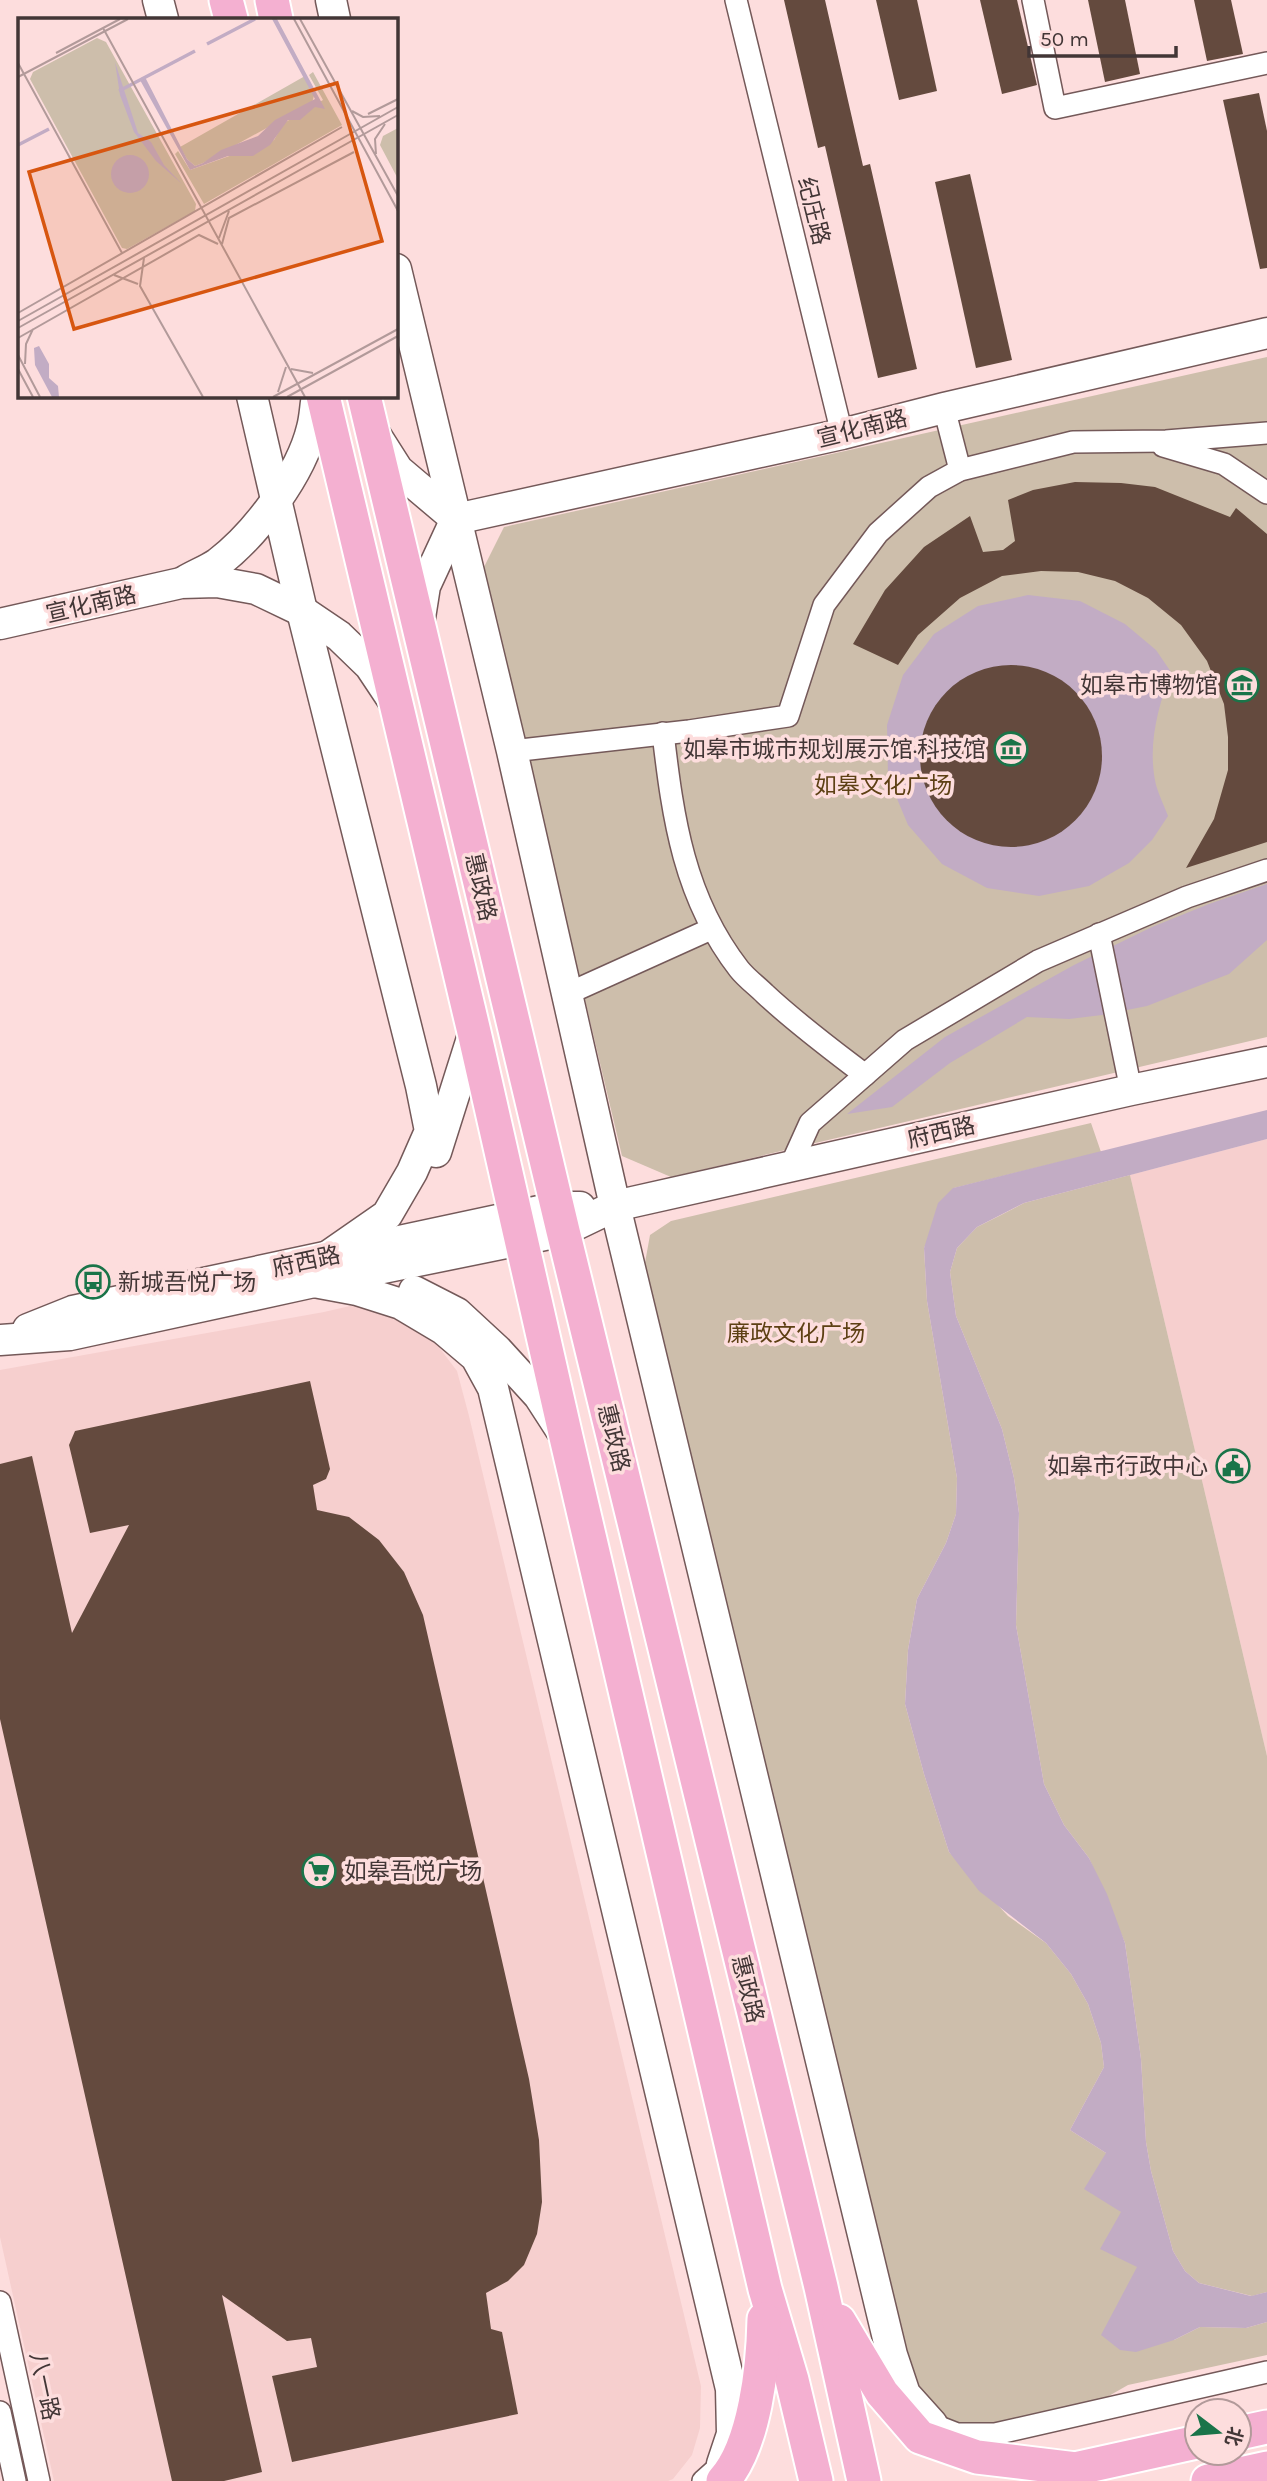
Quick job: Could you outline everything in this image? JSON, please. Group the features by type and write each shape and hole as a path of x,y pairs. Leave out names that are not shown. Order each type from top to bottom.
{"main road":[{"path":"158,0 163,18"},
{"path":"226,0 231,18"},
{"path":"272,0 276,18"},
{"path":"331,0 335,18"},
{"path":"397,273 512,751 615,1206 892,2355 905,2394 932,2424"},
{"name":"宣化南路","path":"456,519 842,434 1267,333"},
{"path":"253,397 302,611 421,1086 429,1131 412,1172 387,1214 328,1256"},
{"path":"181,583 216,564 233,550 277,498 299,463 312,428 317,397"},
{"name":"惠政路","path":"323,397 474,1032 765,2289 792,2380 816,2481"},
{"name":"惠政路","path":"364,397 560,1219 821,2287 864,2481"},
{"path":"372,430 398,470 456,519"},
{"path":"419,627 425,586 456,519"},
{"path":"181,583 217,582 256,589 302,611 339,636 370,666 394,702"},
{"name":"宣化南路","path":"0,624 181,583"},
{"path":"474,1032 440,1143 424,1177 397,1218 362,1260 406,1287 457,1313 497,1350 539,1396 566,1437"},
{"name":"府西路","path":"1,1340 70,1335 314,1282 362,1260 560,1219 791,1165 1267,1062"},
{"name":"府西路","path":"1,1340 73,1311 328,1256 362,1260"},
{"path":"314,1282 357,1290 401,1304 443,1329 476,1357 493,1388 731,2389 732,2434 716,2475"},
{"path":"821,2287 851,2346 882,2393 920,2437 977,2457 1076,2469"},
{"path":"716,2475 732,2472 750,2426 763,2364 765,2289"},
{"path":"792,2380 839,2371"},
{"path":"1017,2481 1183,2445"},
{"path":"1209,2481 1267,2468"}],"street":[{"name":"纪庄路","path":"736,0 842,434"},
{"path":"1033,0 1055,108 1267,63"},
{"path":"944,408 960,470"},
{"path":"512,751 788,716 824,605 878,533 929,487 960,470 1073,442 1148,441 1267,433"},
{"path":"1148,441 1224,464 1267,493"},
{"path":"663,733 672,811 691,881 711,929 740,971 790,1018 865,1075"},
{"path":"791,1165 810,1123 905,1040 1038,961 1187,897 1267,870"},
{"path":"567,995 711,929"},
{"path":"1099,934 1131,1090"},
{"name":"八一路","path":"0,2302 40,2481"},
{"path":"932,2424 957,2434 995,2434 1267,2372"},
{"path":"0,2412 15,2481"}],"shaded area":[{"path":"1028,595 1080,601 1125,624 1156,650 1171,672 1158,713 1153,741 1156,785 1168,816 1152,840 1129,863 1089,886 1039,896 987,888 942,864 908,825 888,777 887,725 903,675 934,634 978,606"},
{"path":"1267,884 1267,940 1229,974 1147,1006 1069,1019 1027,1017 950,1063 892,1107 847,1114 945,1037 1074,965 1152,927"},
{"path":"1267,1110 1267,1139 1024,1203 977,1227 957,1248 950,1272 956,1316 1002,1429 1014,1478 1019,1513 1016,1625 1044,1784 1064,1825 1089,1858 1107,1894 1125,1943 1141,2059 1146,2142 1151,2171 1173,2251 1185,2271 1199,2283 1251,2296 1267,2292 1267,2322 1246,2328 1200,2327 1174,2340 1136,2352 1120,2350 1101,2335 1137,2267 1100,2249 1121,2212 1084,2189 1106,2153 1070,2130 1104,2067 1101,2043 1088,2004 1071,1974 1046,1943 979,1891 949,1852 905,1704 908,1650 917,1599 946,1543 956,1514 957,1478 927,1301 924,1248 938,1203 953,1188"},
{"name":"如皋市行政中心","path":"1267,1139 1267,1756 1130,1175"},
{"path":"359,1304 402,1316 435,1342 457,1371 469,1416 701,2386 700,2428 692,2455 673,2479 668,2481 54,2481 0,2237 0,1370"}],"green space":[{"name":"如皋文化广场","path":"1267,357 1267,1037 671,1177 622,1156 483,569 504,527"},
{"name":"廉政文化广场","path":"1091,1123 1101,1152 954,1188 924,1248 927,1301 957,1478 956,1514 946,1543 917,1599 908,1650 905,1704 949,1852 1008,1916 1046,1943 1071,1974 1088,2004 1101,2043 1104,2067 1070,2130 1106,2153 1138,2267 1174,2340 1200,2327 1246,2328 1267,2322 1267,2355 1128,2385 1100,2401 976,2431 960,2429 914,2394 643,1274 650,1235 671,1221"},
{"path":"1130,1175 1267,1756 1267,2292 1252,2296 1199,2283 1185,2271 1173,2251 1151,2171 1146,2142 1141,2059 1125,1943 1089,1858 1064,1825 1044,1784 1016,1625 1019,1513 1014,1478 1002,1429 956,1316 950,1272 957,1248 977,1227 1024,1203"}],"building":[{"path":"784,0 825,0 863,166 870,164 917,369 878,378 825,146 818,148"},
{"path":"876,0 917,0 937,91 899,100"},
{"path":"980,0 1017,0 1037,85 1002,94"},
{"path":"1088,0 1125,0 1140,74 1105,82"},
{"path":"1194,0 1231,0 1243,54 1207,61"},
{"path":"1259,93 1267,131 1267,268 1260,269 1223,100"},
{"path":"970,174 1012,360 976,368 935,182"},
{"name":"如皋市博物馆","path":"1075,482 1155,487 1230,517 1236,508 1267,534 1267,842 1186,868 1214,819 1228,770 1224,704 1207,661 1181,625 1148,598 1115,581 1078,572 1041,571 1002,576 960,598 918,635 898,665 853,644 885,590 924,547 970,516 983,552 1003,550 1015,541 1008,500 1033,490"},
{"name":"如皋市城市规划展示馆·科技馆","path":"1011,665 1046,672 1062,680 1075,692 1087,705 1095,721 1102,756 1095,791 1087,807 1075,820 1062,832 1046,840 1011,847 976,840 960,832 947,820 935,807 927,791 920,756 927,721 935,705 947,692 960,680 976,672"},
{"name":"如皋吾悦广场","path":"310,1381 330,1469 326,1479 313,1485 317,1510 349,1517 379,1540 404,1572 423,1615 529,2079 539,2140 542,2202 537,2234 524,2265 508,2281 486,2293 491,2329 502,2332 518,2414 292,2462 272,2376 317,2367 311,2338 287,2341 222,2295 262,2472 224,2481 172,2481 0,1719 0,1464 32,1456 72,1633 129,1525 90,1533 69,1445 75,1431"}],"place":[{"name":"如皋市博物馆","path":"1242,685"},
{"name":"如皋市城市规划展示馆·科技馆","path":"1011,749"},
{"name":"新城吾悦广场","path":"93,1282"},
{"name":"如皋市行政中心","path":"1233,1466"},
{"name":"如皋吾悦广场","path":"319,1871"}]}
